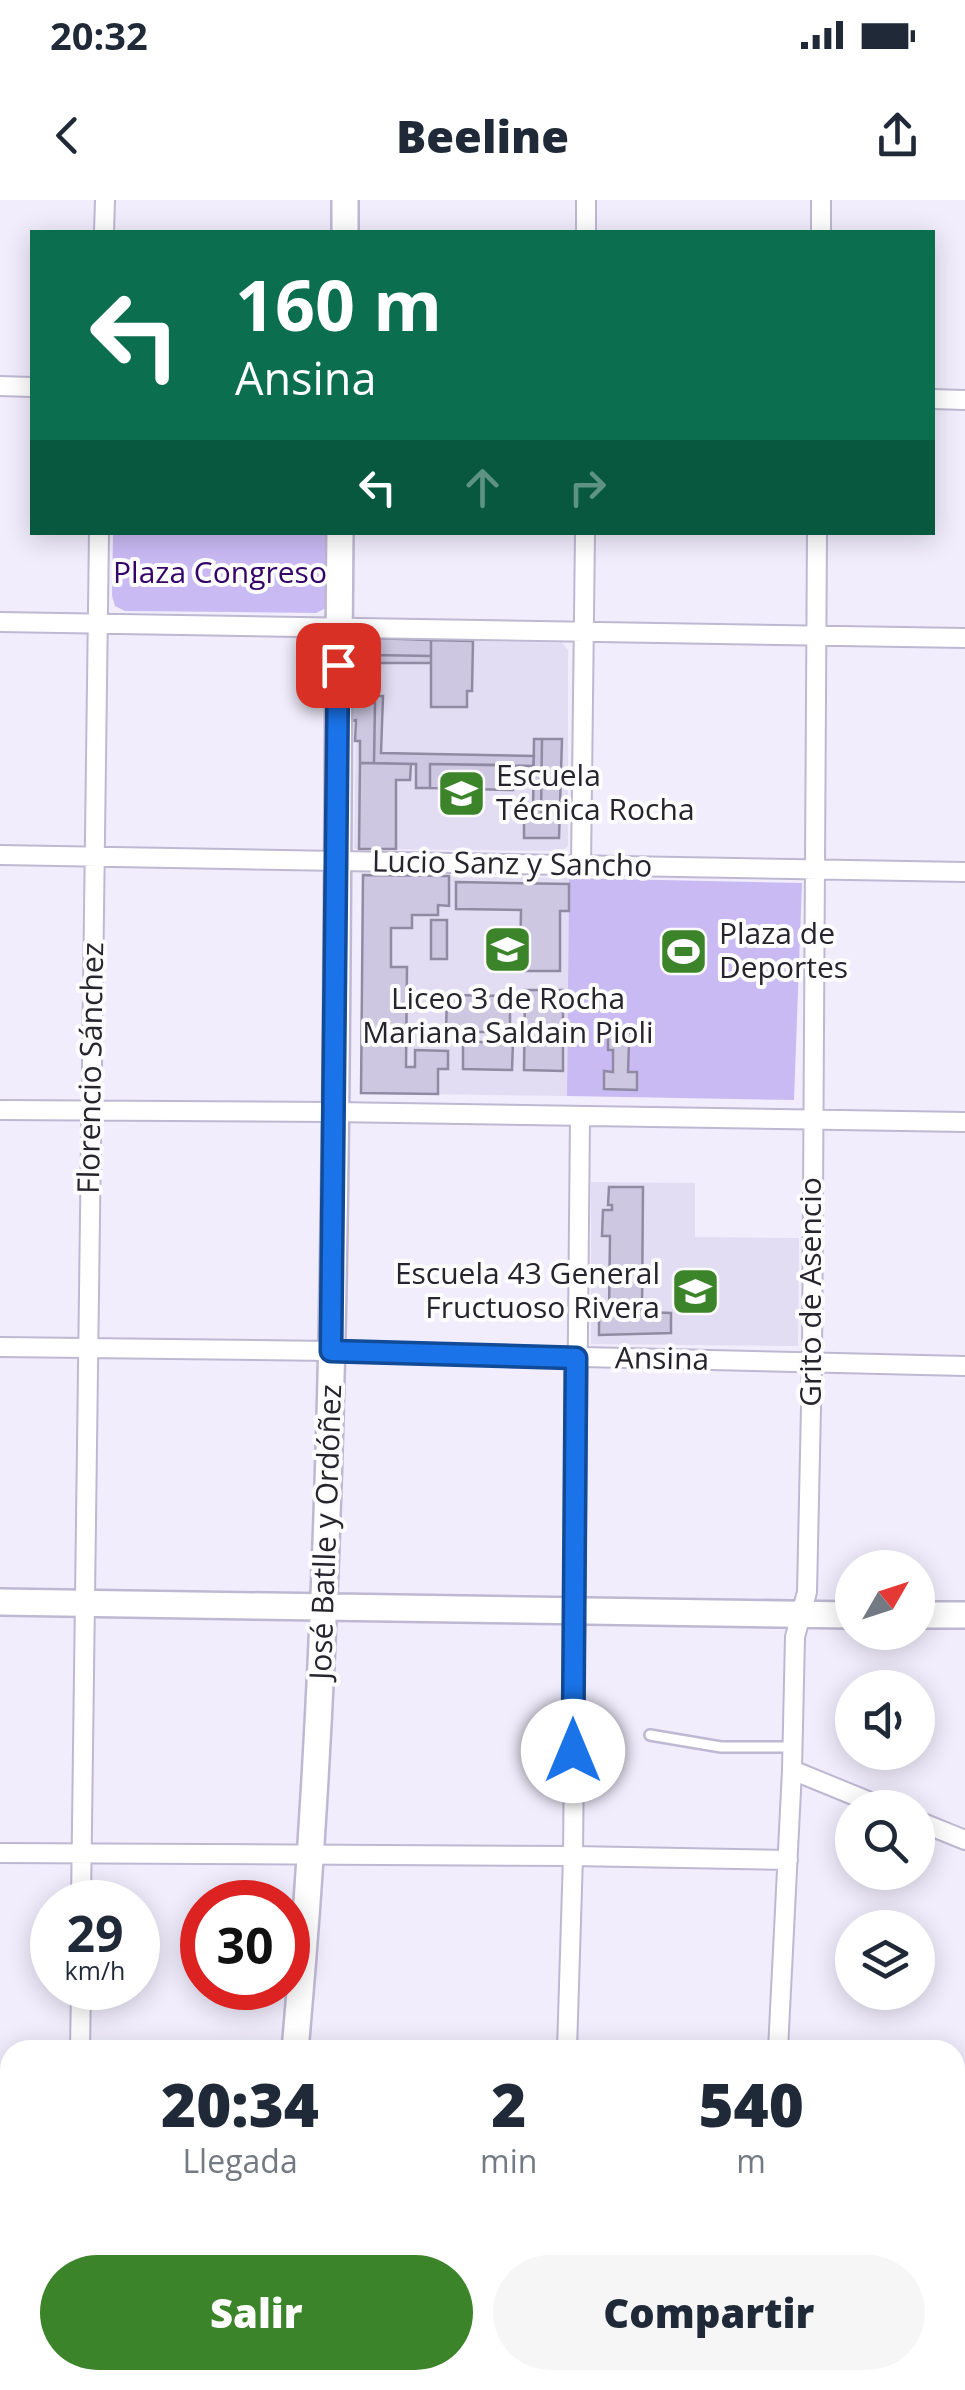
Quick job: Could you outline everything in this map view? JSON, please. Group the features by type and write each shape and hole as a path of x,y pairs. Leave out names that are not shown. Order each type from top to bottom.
{"main road":[{"path":"345,230 346,200"},
{"name":"José Batlle y Ordóñez","path":"297,2040 313,1856 326,1607 340,535"},
{"path":"0,1602 835,1616"},
{"path":"935,1615 965,1614"}],"street":[{"path":"104,200 104,230"},
{"path":"586,200 586,230"},
{"path":"821,200 821,230"},
{"path":"0,386 30,388"},
{"path":"935,399 965,400"},
{"name":"Florencio Sánchez","path":"81,1880 99,535"},
{"path":"581,866 585,535"},
{"name":"Grito de Asencio","path":"779,2040 795,1638 807,1592 812,1361 816,535"},
{"path":"0,622 965,638"},
{"name":"Lucio Sanz y Sancho","path":"0,855 965,872"},
{"path":"0,1110 965,1122"},
{"path":"567,2040 573,1856 580,1116"},
{"name":"Ansina","path":"0,1347 965,1366"},
{"path":"792,1770 841,1790"},
{"path":"935,1828 965,1840"},
{"path":"0,1853 788,1860"},
{"path":"80,2010 80,2040"}],"lane":[{"path":"650,1735 721,1747 793,1746"}],"shaded area":[{"name":"Escuela Técnica Rocha","path":"372,638 562,643 568,650 568,846 562,851 354,849 356,721 351,721 352,658 358,643 370,643"},
{"path":"363,875 569,878 567,1096 361,1093"},
{"name":"Escuela 43 General Fructuoso Rivera","path":"591,1182 695,1183 695,1237 799,1238 798,1346 591,1344"}],"green space":[{"name":"Plaza Congreso","path":"113,535 327,535 327,603 316,613 125,611 115,606"},
{"name":"Plaza de Deportes","path":"569,878 802,883 794,1100 567,1096"}],"building":[{"path":"372,638 431,640 431,656 373,655 368,660 368,703 375,703 374,763 360,763 356,720 351,721 352,658 356,657 358,643 369,643"},
{"path":"431,640 473,641 472,691 467,691 467,707 431,707"},
{"path":"373,655 431,656 431,663 380,663 375,667 374,696 383,696 381,753 534,756 533,766 430,764 430,788 416,788 416,764 374,763 375,703 368,703 368,660"},
{"path":"534,739 542,739 541,817 533,817"},
{"path":"542,739 562,739 559,838 524,838 524,817 541,817"},
{"path":"360,763 411,764 410,780 396,780 396,849 359,849"},
{"path":"430,764 514,765 513,790 430,788"},
{"path":"363,875 449,876 449,906 438,905 438,915 412,915 412,928 391,928 391,967 407,967 406,1067 415,1067 415,1050 448,1051 448,1069 438,1069 438,1094 361,1093"},
{"path":"456,882 569,884 569,911 560,911 560,971 520,971 521,910 456,909"},
{"path":"431,920 447,920 447,959 431,959"},
{"path":"525,990 563,990 563,1071 524,1070"},
{"path":"447,995 510,996 510,1032 446,1032"},
{"path":"608,1032 633,1033 628,1072 637,1072 637,1090 604,1089 604,1071 613,1072"},
{"path":"463,1042 513,1042 512,1070 463,1069"},
{"path":"609,1187 643,1187 642,1312 671,1313 671,1333 599,1335 599,1312 609,1312 610,1236 602,1236 603,1210 612,1210 612,1205 608,1205"}],"place":[{"name":"Escuela Técnica Rocha","path":"461,793"},
{"name":"Liceo 3 de Rocha Mariana Saldain Pioli","path":"508,950"},
{"name":"Plaza de Deportes","path":"684,951"},
{"name":"Escuela 43 General Fructuoso Rivera","path":"695,1291"}],"route":[{"path":"338,665 331,1351 576,1358 573,1751"}]}
